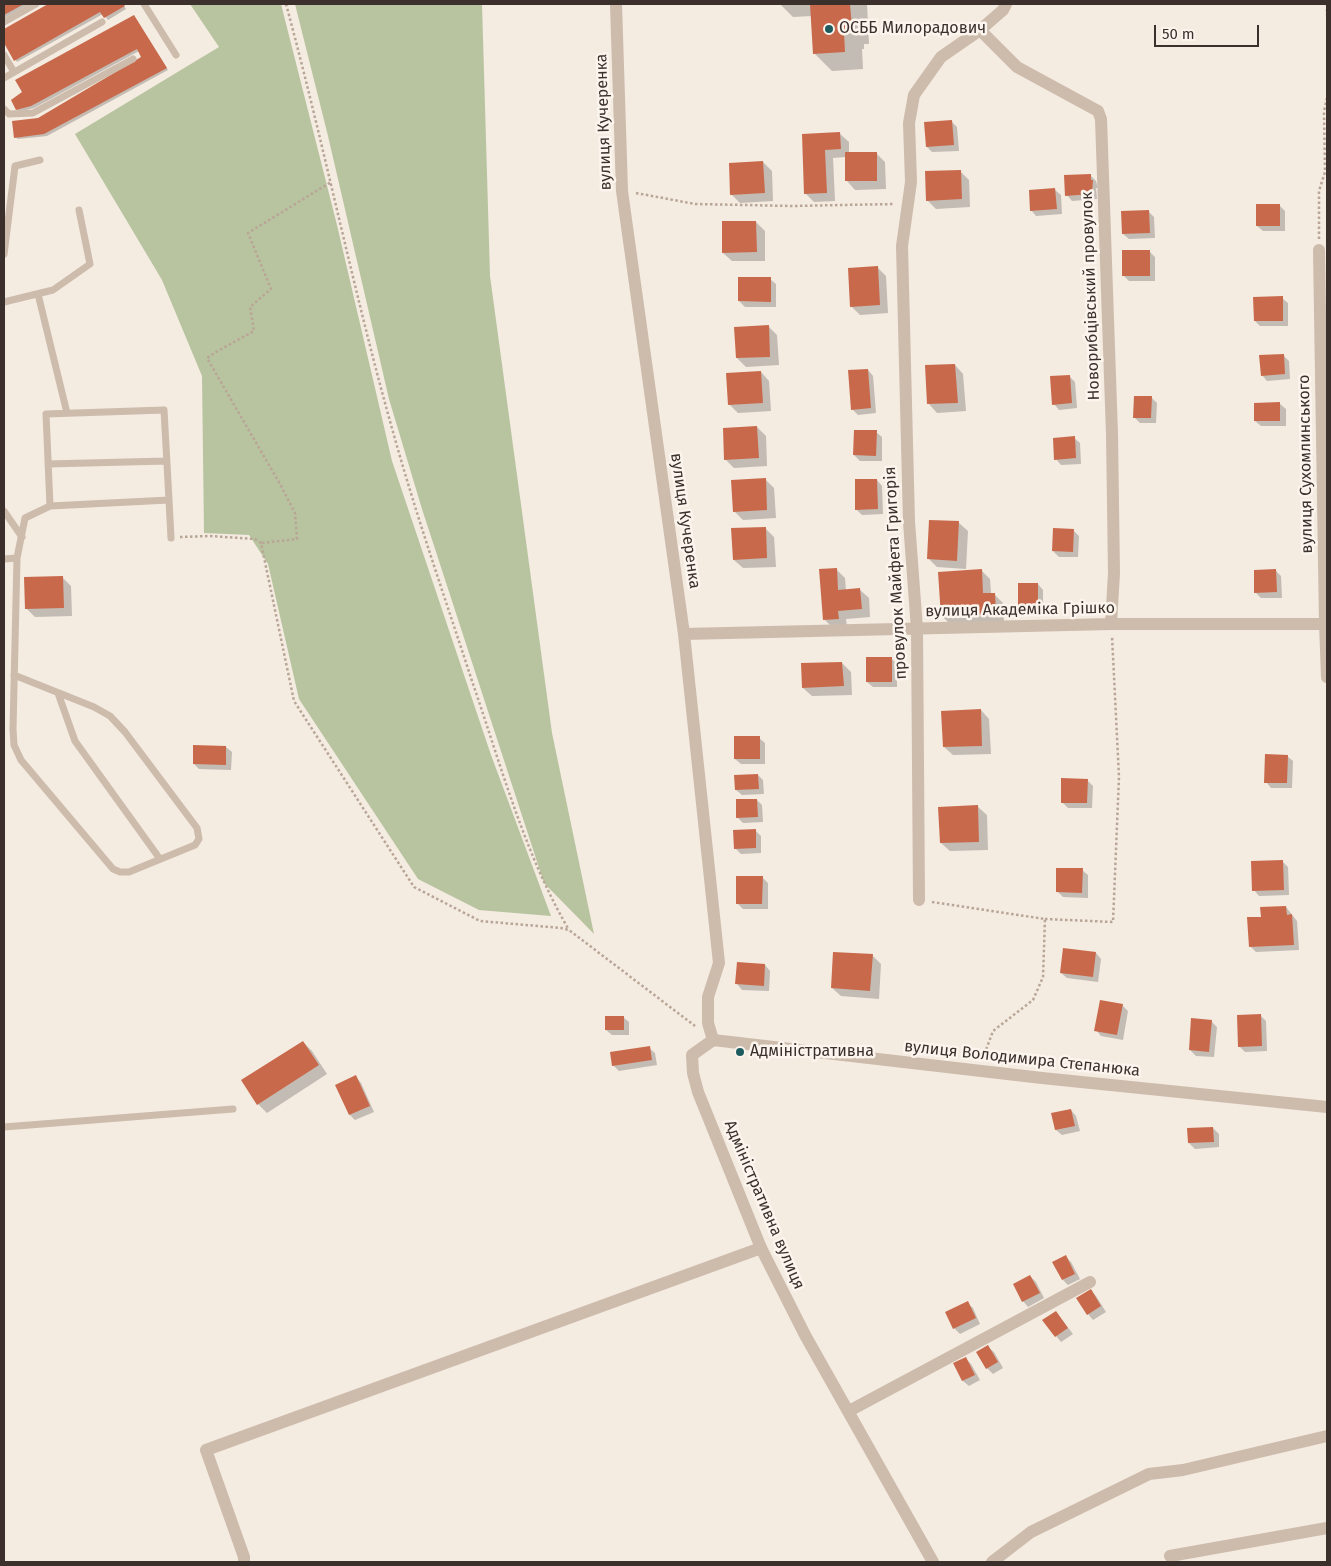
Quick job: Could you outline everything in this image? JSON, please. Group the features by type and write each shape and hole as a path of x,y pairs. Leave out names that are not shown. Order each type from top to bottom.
{"street":[{"name":"вулиця Кучеренка","path":"616,4 622,191 684,634 719,963 708,997 708,1023 713,1040"},
{"name":"провулок Майфета Григорія","path":"920,900 917,629 909,522 902,246 911,182 909,123 914,95 941,57 980,30 1003,10 1006,4"},
{"name":"Новорибцівський провулок","path":"980,30 1017,67 1098,110 1100,119 1112,434 1114,573 1111,624"},
{"name":"вулиця Сухомлинського","path":"1319,250 1327,677"},
{"name":"вулиця Академіка Грішко","path":"684,634 1111,624 1326,624"},
{"name":"вулиця Володимира Степанюка","path":"713,1040 978,1071 1327,1107"},
{"name":"Адміністративна вулиця","path":"713,1040 692,1055 693,1073 698,1092 761,1248 805,1335 933,1562"},
{"path":"244,1562 206,1450 761,1248"},
{"path":"849,1411 1090,1282"},
{"path":"992,1562 1031,1532 1148,1474 1183,1470 1327,1436"},
{"path":"1170,1556 1327,1528"}],"lane":[{"path":"4,22 36,4"},
{"path":"144,4 176,55"},
{"path":"4,78 102,22"},
{"path":"4,55 14,72"},
{"path":"4,109 9,114 33,113 133,59"},
{"path":"4,254 14,166 40,160"},
{"path":"4,302 54,290 90,264 79,210"},
{"path":"38,294 67,413"},
{"path":"50,506 46,414 164,410 171,538"},
{"path":"48,464 166,461"},
{"path":"14,675 94,707 110,716 125,732 198,828 199,839 195,845 129,872 120,872 113,869 21,760 14,745 13,729 14,675 17,558 25,518 50,506 169,500"},
{"path":"4,511 22,537"},
{"path":"4,559 17,558"},
{"path":"58,692 75,741 160,859"},
{"path":"4,1127 233,1109"}],"path":[{"path":"286,4 308,85 394,439 527,844 554,904 569,930 713,1040"},
{"path":"1327,4 1327,15"},
{"path":"1319,250 1318,191 1325,172 1324,111 1327,98"},
{"path":"171,538 210,536 255,539 261,543 297,539 294,513 280,484 207,358 254,331 250,308 271,289 248,233 331,182"},
{"path":"622,191 695,204 794,206 908,203"},
{"path":"261,543 294,701 414,887 480,921 569,930"},
{"path":"920,900 1045,919 1113,922 1119,778 1111,624"},
{"path":"978,1071 993,1031 1033,1000 1043,977 1045,919"}],"green space":[{"path":"190,4 281,4 337,225 392,461 491,755 551,916 479,910 418,879 299,699 268,564 249,535 204,533 202,376 162,280 75,134 219,47"},
{"path":"295,4 482,4 490,276 552,733 594,934 544,883 422,509 389,399 328,136"}],"building":[{"path":"4,4 24,4 4,15"},
{"path":"48,4 123,4 125,6 104,18 100,12 14,61 4,43 4,29"},
{"name":"ОСББ Милорадович","path":"810,4 850,4 852,27 847,27 847,32 844,32 845,52 813,54"},
{"path":"134,15 167,68 44,134 14,138 12,121 38,118 141,57 137,49 31,106 16,110 11,100 22,92 15,80"},
{"path":"952,120 954,145 926,147 924,122"},
{"path":"840,132 841,149 825,150 827,193 804,194 802,134"},
{"path":"845,152 877,152 877,181 845,181"},
{"path":"763,161 765,193 730,195 729,163"},
{"path":"961,170 962,199 926,201 925,171"},
{"path":"1091,174 1091,180 1093,180 1092,194 1065,196 1064,175"},
{"path":"1055,188 1057,209 1030,211 1029,190"},
{"path":"1256,204 1280,204 1280,226 1256,226"},
{"path":"1149,210 1150,233 1122,234 1121,211"},
{"path":"722,221 756,221 757,252 722,253"},
{"path":"1122,250 1150,250 1150,276 1122,276"},
{"path":"878,266 880,305 850,307 848,268"},
{"path":"738,277 771,277 771,302 738,301"},
{"path":"1283,296 1283,321 1254,321 1253,297"},
{"path":"769,325 770,357 736,358 734,327"},
{"path":"1284,354 1285,374 1261,376 1259,355"},
{"path":"955,364 958,403 927,404 925,365"},
{"path":"868,369 871,408 851,410 848,370"},
{"path":"761,371 763,403 728,405 726,373"},
{"path":"1070,375 1072,403 1052,405 1050,376"},
{"path":"1134,396 1152,396 1151,418 1133,418"},
{"path":"1280,402 1280,421 1254,421 1254,403"},
{"path":"757,426 759,458 724,460 723,428"},
{"path":"854,430 877,430 876,456 853,455"},
{"path":"1075,436 1076,458 1054,460 1053,438"},
{"path":"766,478 767,510 733,512 731,480"},
{"path":"855,479 877,479 878,509 855,510"},
{"path":"929,520 959,521 957,561 927,559"},
{"path":"766,527 767,558 733,560 731,528"},
{"path":"1053,528 1074,529 1073,552 1052,551"},
{"path":"837,568 838,590 860,588 862,609 838,611 839,619 823,620 819,569"},
{"path":"982,569 983,593 995,593 996,614 941,617 938,572"},
{"path":"1276,569 1277,592 1254,593 1254,570"},
{"path":"63,576 64,608 25,609 24,577"},
{"path":"1018,583 1038,583 1038,605 1018,605"},
{"path":"866,657 892,657 892,682 866,682"},
{"path":"842,662 844,686 802,688 801,663"},
{"path":"981,709 982,746 943,747 941,711"},
{"path":"734,736 760,736 760,759 734,759"},
{"path":"193,745 226,746 226,765 193,764"},
{"path":"1265,754 1288,755 1287,783 1264,783"},
{"path":"758,774 759,789 735,790 734,775"},
{"path":"1061,778 1088,779 1087,803 1061,803"},
{"path":"736,799 757,799 758,817 736,818"},
{"path":"978,805 979,842 940,843 938,807"},
{"path":"756,829 756,848 734,849 733,830"},
{"path":"1283,860 1284,890 1252,891 1251,861"},
{"path":"1056,868 1083,868 1082,893 1056,892"},
{"path":"736,876 763,876 762,904 736,904"},
{"path":"1286,906 1287,915 1292,914 1294,945 1249,947 1247,917 1261,917 1260,907"},
{"path":"1063,948 1096,952 1093,977 1060,973"},
{"path":"833,952 873,954 870,991 831,988"},
{"path":"737,962 765,964 764,986 735,984"},
{"path":"1100,1000 1123,1004 1117,1035 1094,1031"},
{"path":"1261,1014 1262,1046 1238,1047 1237,1015"},
{"path":"605,1016 624,1016 624,1030 605,1030"},
{"path":"1191,1018 1212,1020 1209,1052 1189,1050"},
{"path":"303,1041 319,1065 257,1105 241,1080"},
{"path":"650,1046 652,1060 612,1066 610,1052"},
{"path":"356,1075 370,1106 349,1115 335,1085"},
{"path":"1071,1109 1075,1126 1055,1130 1051,1113"},
{"path":"1213,1127 1214,1142 1188,1143 1187,1128"},
{"path":"1066,1255 1075,1274 1062,1280 1052,1262"},
{"path":"1030,1275 1040,1293 1022,1302 1013,1284"},
{"path":"1091,1289 1101,1306 1087,1315 1076,1298"},
{"path":"968,1301 976,1318 953,1329 945,1312"},
{"path":"1056,1311 1068,1328 1055,1337 1042,1320"},
{"path":"988,1345 998,1362 986,1369 976,1352"},
{"path":"966,1357 975,1375 962,1381 953,1363"}],"place":[{"name":"ОСББ Милорадович","path":"829,29"},
{"name":"Адміністративна","path":"740,1052"}]}
